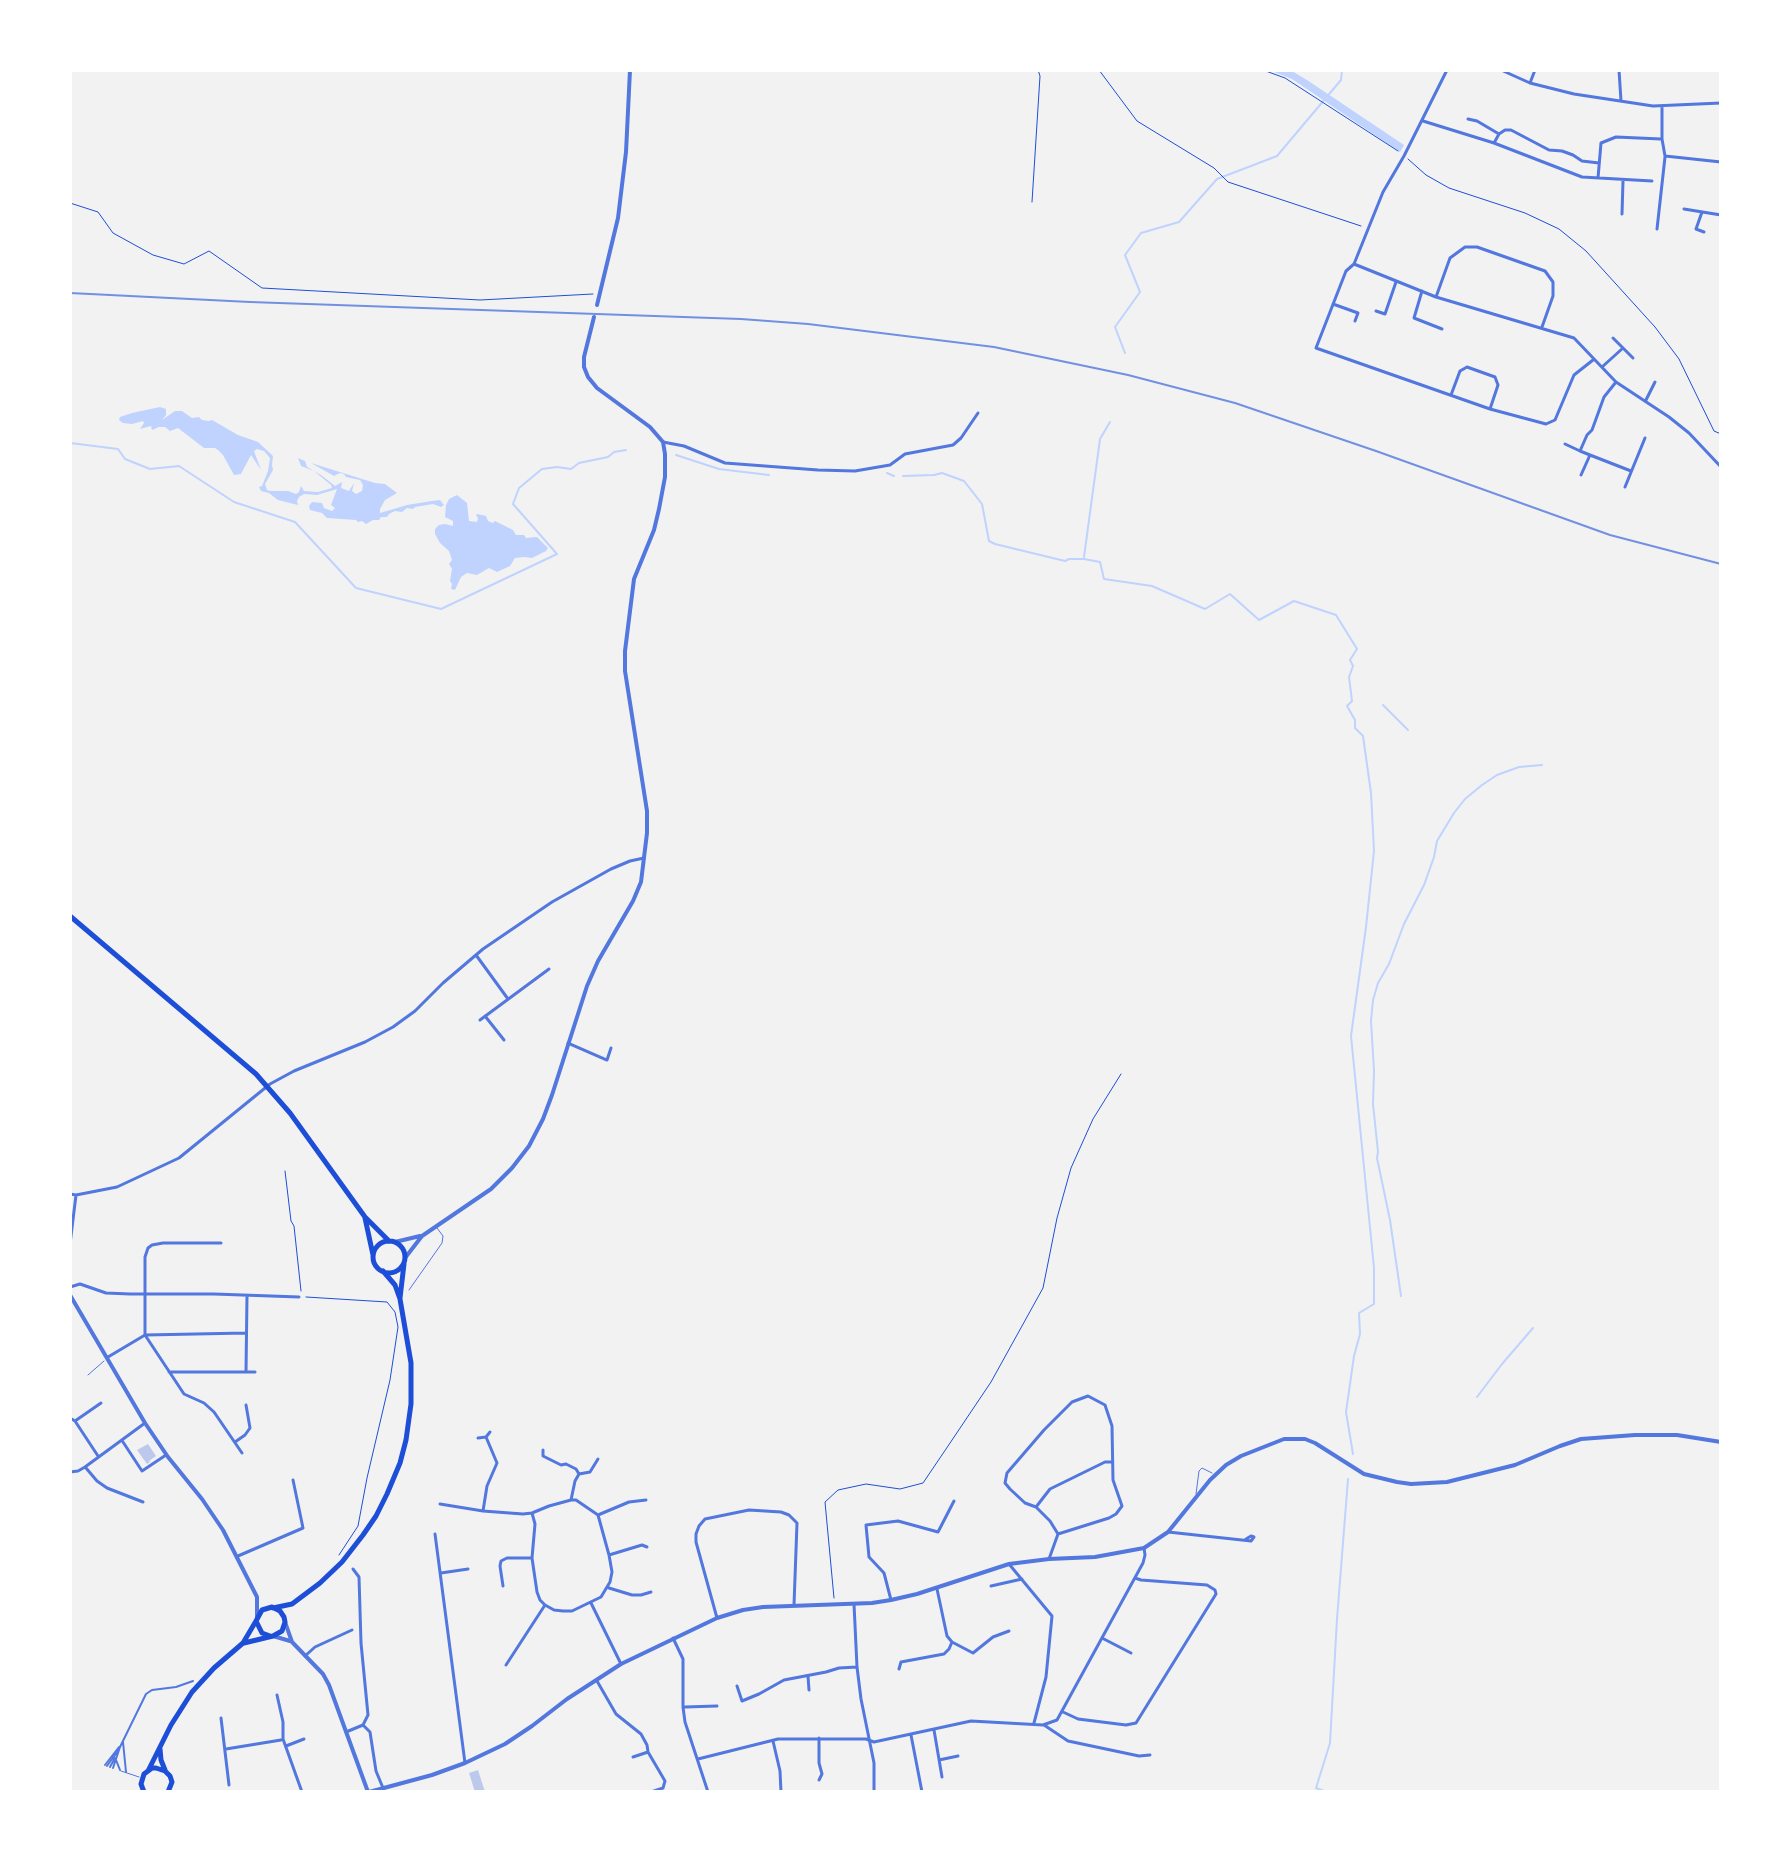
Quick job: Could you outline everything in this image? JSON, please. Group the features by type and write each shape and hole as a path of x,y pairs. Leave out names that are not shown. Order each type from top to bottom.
{"highway":[{"path":"70,916 256,1074 290,1113 365,1217 402,1248 404,1261 400,1299"},
{"path":"144,1792 142,1778 192,1692 243,1643 262,1610 292,1604 326,1578 353,1550 376,1516 400,1463 411,1404 409,1340 395,1285 375,1264 365,1217"},
{"path":"374,1259 379,1245 392,1242"},
{"path":"383,1271 392,1273 401,1268 404,1261"},
{"path":"243,1643 282,1631 292,1604"},
{"path":"272,1608 283,1613 285,1622"},
{"path":"257,1620 262,1633 271,1636"},
{"path":"160,1748 161,1760 172,1782 171,1792"},
{"path":"148,1771 156,1768 165,1771"}],"street":[{"path":"597,305 618,218 626,152 630,70"},
{"path":"1447,70 1423,121 1383,192 1354,264 1346,271 1316,348 1490,409 1546,424 1555,420 1574,375 1593,360"},
{"path":"1501,70 1530,83 1574,94 1662,106 1721,103"},
{"path":"1530,83 1535,70"},
{"path":"1619,70 1621,101"},
{"path":"1657,229 1665,156 1662,106"},
{"path":"1468,119 1499,134"},
{"path":"1423,121 1494,143 1582,177 1652,181"},
{"path":"1494,143 1499,134 1511,130 1549,150 1599,163"},
{"path":"1598,178 1601,143 1616,137 1662,139"},
{"path":"1665,156 1721,162"},
{"path":"1622,214 1623,180"},
{"path":"1684,209 1721,215"},
{"path":"1702,212 1694,228 1704,232"},
{"path":"1436,297 1450,258 1465,247 1477,247 1545,271 1553,282 1553,296 1542,328"},
{"path":"1354,264 1436,297 1574,338 1616,382 1689,433 1721,467"},
{"path":"1376,311 1385,314 1396,282"},
{"path":"1422,291 1414,318 1442,329"},
{"path":"1333,304 1358,313 1355,321"},
{"path":"404,1261 422,1236 491,1189 529,1146 543,1119 587,986 641,882 647,811 625,671 625,651 634,579 654,530 663,489 665,454 663,442 650,427 597,388 588,377 584,357 594,317"},
{"path":"1613,338 1633,358"},
{"path":"1602,368 1623,348"},
{"path":"1451,395 1460,371 1467,367 1495,377 1498,385 1490,409"},
{"path":"1580,451 1592,430 1604,397 1616,382"},
{"path":"1646,402 1655,382"},
{"path":"663,442 684,446 725,463 855,471 890,465 905,454 953,445 978,413"},
{"path":"1625,487 1645,438"},
{"path":"1565,444 1631,471"},
{"path":"1581,475 1590,455"},
{"path":"70,1194 117,1187 179,1158 270,1084 393,1027 476,955 552,902 588,881 630,861 644,858"},
{"path":"476,955 508,999"},
{"path":"480,1020 549,969"},
{"path":"485,1016 504,1040"},
{"path":"568,1043 607,1060 611,1048"},
{"path":"70,1244 76,1195"},
{"path":"392,1242 422,1236"},
{"path":"221,1243 152,1245 146,1253 145,1335 184,1394 204,1403 214,1412 242,1453"},
{"path":"70,1287 80,1284 111,1293 299,1297"},
{"path":"70,1295 145,1423 202,1499 238,1556 257,1597 257,1620"},
{"path":"246,1372 247,1295"},
{"path":"106,1359 145,1335 246,1333"},
{"path":"169,1372 255,1372"},
{"path":"1088,1396 1105,1405 1112,1426 1113,1480 1121,1510 1109,1518 1058,1534 1036,1507 1025,1503 1010,1489 1005,1483 1007,1473 1072,1402 1088,1396"},
{"path":"75,1421 101,1403"},
{"path":"235,1442 250,1428 246,1405"},
{"path":"70,1418 98,1457"},
{"path":"70,1472 85,1467 145,1423"},
{"path":"478,1438 486,1437 490,1432"},
{"path":"285,1622 292,1642 323,1674 329,1685 368,1792 432,1775 505,1744 621,1664 717,1618 743,1610 891,1600 1009,1564 1095,1557 1144,1548 1168,1532 1214,1475 1241,1456 1272,1443 1293,1438 1305,1439 1364,1474 1397,1482 1426,1484 1447,1482 1515,1465 1581,1439 1677,1435 1721,1442"},
{"path":"483,1511 487,1486 497,1463 486,1437"},
{"path":"122,1440 142,1471 166,1455"},
{"path":"543,1450 543,1456 561,1465 566,1464 579,1474"},
{"path":"571,1500 579,1474 590,1472 598,1459"},
{"path":"1036,1507 1050,1489 1105,1462 1112,1462"},
{"path":"85,1467 107,1488 143,1502"},
{"path":"238,1556 303,1528 293,1480"},
{"path":"440,1504 483,1511 532,1513 571,1500 586,1506 598,1515 612,1572 608,1588 601,1597 572,1611 554,1610 545,1605 537,1592 532,1558 535,1524 532,1513"},
{"path":"598,1515 629,1502 646,1500"},
{"path":"938,1532 954,1501"},
{"path":"717,1618 696,1534 705,1519 749,1510 781,1512 797,1523 794,1605"},
{"path":"891,1600 884,1573 869,1557 866,1525 898,1521 944,1534"},
{"path":"1168,1532 1246,1539"},
{"path":"435,1534 465,1763"},
{"path":"1049,1559 1058,1534"},
{"path":"609,1555 642,1545 647,1547"},
{"path":"1043,1725 1057,1720 1063,1712 1143,1563 1144,1548"},
{"path":"503,1586 501,1561 507,1558 532,1558"},
{"path":"1009,1564 1052,1616 1046,1677 1034,1723"},
{"path":"346,1732 363,1725 368,1715 359,1577 353,1569"},
{"path":"441,1573 468,1569"},
{"path":"1063,1712 1078,1719 1126,1725 1136,1723 1216,1594 1207,1585 1135,1578"},
{"path":"991,1586 1023,1579"},
{"path":"937,1587 947,1636 952,1642 973,1653 993,1637 1009,1631"},
{"path":"608,1588 632,1595 651,1592"},
{"path":"257,1597 272,1608"},
{"path":"591,1603 621,1664"},
{"path":"854,1604 857,1667 874,1763 874,1792"},
{"path":"506,1665 545,1605"},
{"path":"305,1656 315,1647 352,1630"},
{"path":"271,1636 292,1642"},
{"path":"673,1638 683,1659 685,1722 708,1792"},
{"path":"1102,1638 1131,1653"},
{"path":"899,1669 901,1662 944,1654 952,1642"},
{"path":"737,1686 742,1701 784,1680 857,1667"},
{"path":"808,1676 809,1690"},
{"path":"596,1680 616,1714 641,1734 647,1745 666,1784 651,1792"},
{"path":"109,1767 148,1691 193,1681"},
{"path":"277,1695 283,1739 302,1792"},
{"path":"683,1707 717,1706"},
{"path":"221,1718 229,1785"},
{"path":"698,1759 778,1739 866,1739 874,1742 971,1721 1034,1723 1043,1725 1068,1741 1139,1756 1150,1755"},
{"path":"363,1725 370,1732 376,1771 383,1788"},
{"path":"934,1730 942,1777"},
{"path":"911,1735 922,1792"},
{"path":"819,1738 822,1774 819,1780"},
{"path":"226,1749 283,1739"},
{"path":"286,1746 304,1739"},
{"path":"773,1741 781,1792"},
{"path":"123,1742 126,1772"},
{"path":"109,1767 116,1760 120,1747"},
{"path":"109,1767 120,1747"},
{"path":"633,1757 648,1752"},
{"path":"939,1760 958,1756"},
{"path":"116,1760 120,1770"}],"lane":[{"path":"409,1290 443,1240 436,1226"},
{"path":"88,1375 106,1359"},
{"path":"1196,1497 1199,1471 1202,1468 1214,1475"},
{"path":"120,1770 142,1778"}],"path":[{"path":"1032,202 1038,70"},
{"path":"1099,70 1137,121 1214,168 1228,182 1367,228"},
{"path":"1263,70 1285,78 1449,188 1525,213 1559,229 1586,251 1655,327 1679,359 1714,431 1721,434"},
{"path":"70,203 98,212 113,233 153,255 184,264 209,251 262,288 480,300 597,295"},
{"path":"835,1605 825,1502 838,1490 866,1484 900,1489 923,1483 991,1382 1043,1288 1071,1168 1093,1119 1121,1074"},
{"path":"285,1171 302,1297 387,1302 395,1312 398,1327 390,1380 358,1526 339,1555"}],"water":[{"path":"1269,70 1290,70 1307,80 1404,145 1400,152 1292,79"},
{"path":"160,407 166,409 162,420 175,411 182,411 192,418 212,420 258,442 273,456 273,470 265,484 267,490 296,494 301,486 304,491 318,492 332,488 314,471 335,486 342,482 341,488 349,491 354,483 352,491 356,494 362,491 360,480 340,473 334,476 311,463 385,484 397,493 385,500 380,513 440,500 444,505 407,508 366,524 356,520 327,518 310,510 309,506 312,502 322,503 324,508 332,511 337,489 317,495 304,494 299,497 298,505 278,500 261,491 259,487 268,471 270,458 264,451 254,451 261,470 251,455 241,474 234,475 218,450 204,448 178,428 170,431 165,427 152,430 151,426 140,429 143,421 132,424 119,420 132,413"},
{"path":"298,458 305,461 307,467 314,471 301,466"},
{"path":"457,495 467,503 469,521 477,522 477,514 486,516 488,521 513,530 516,535 537,537 548,548 532,558 515,558 510,566 497,572 489,568 477,575 467,573 461,577 455,590 451,589 452,569 449,564 452,560 449,551 435,534 435,529 445,524 453,526 453,521 445,517 446,505 449,499"}],"building":[{"path":"148,1444 156,1456 147,1464 137,1450"},
{"path":"478,1770 485,1792 475,1792 469,1773"}],"waterway":[{"path":"1125,353 1115,327 1140,292 1125,255 1141,233 1179,222 1217,179 1277,156 1341,80 1342,70"},
{"path":"1084,557 1100,439 1110,422"},
{"path":"70,443 118,449 125,459 150,469 179,466 234,502 295,522 356,588 441,609 557,554 513,504 519,488 542,469 571,469 579,463 626,450"},
{"path":"676,455 719,469 769,475"},
{"path":"887,473 894,476"},
{"path":"903,476 942,473 964,481 982,504 989,541 995,544 1065,561 1084,559 1100,562 1104,579 1152,586 1205,609 1230,594 1259,620 1294,601 1336,615 1357,649 1350,660 1353,666 1349,677 1352,701 1347,706 1355,720 1355,728 1363,736 1371,793 1374,851 1351,1036 1374,1268 1374,1304 1359,1313 1360,1334 1346,1412 1353,1454"},
{"path":"1383,705 1408,730"},
{"path":"1401,1296 1377,1158 1373,1104 1373,1000 1404,924 1424,885 1437,841 1454,813 1465,799 1497,775 1519,767 1542,765"},
{"path":"1477,1397 1533,1328"},
{"path":"1327,1792 1316,1788 1330,1743 1348,1479"}],"railway":[{"path":"70,293 741,319 808,324 994,347 1128,375 1235,403 1610,535 1721,564"}]}
